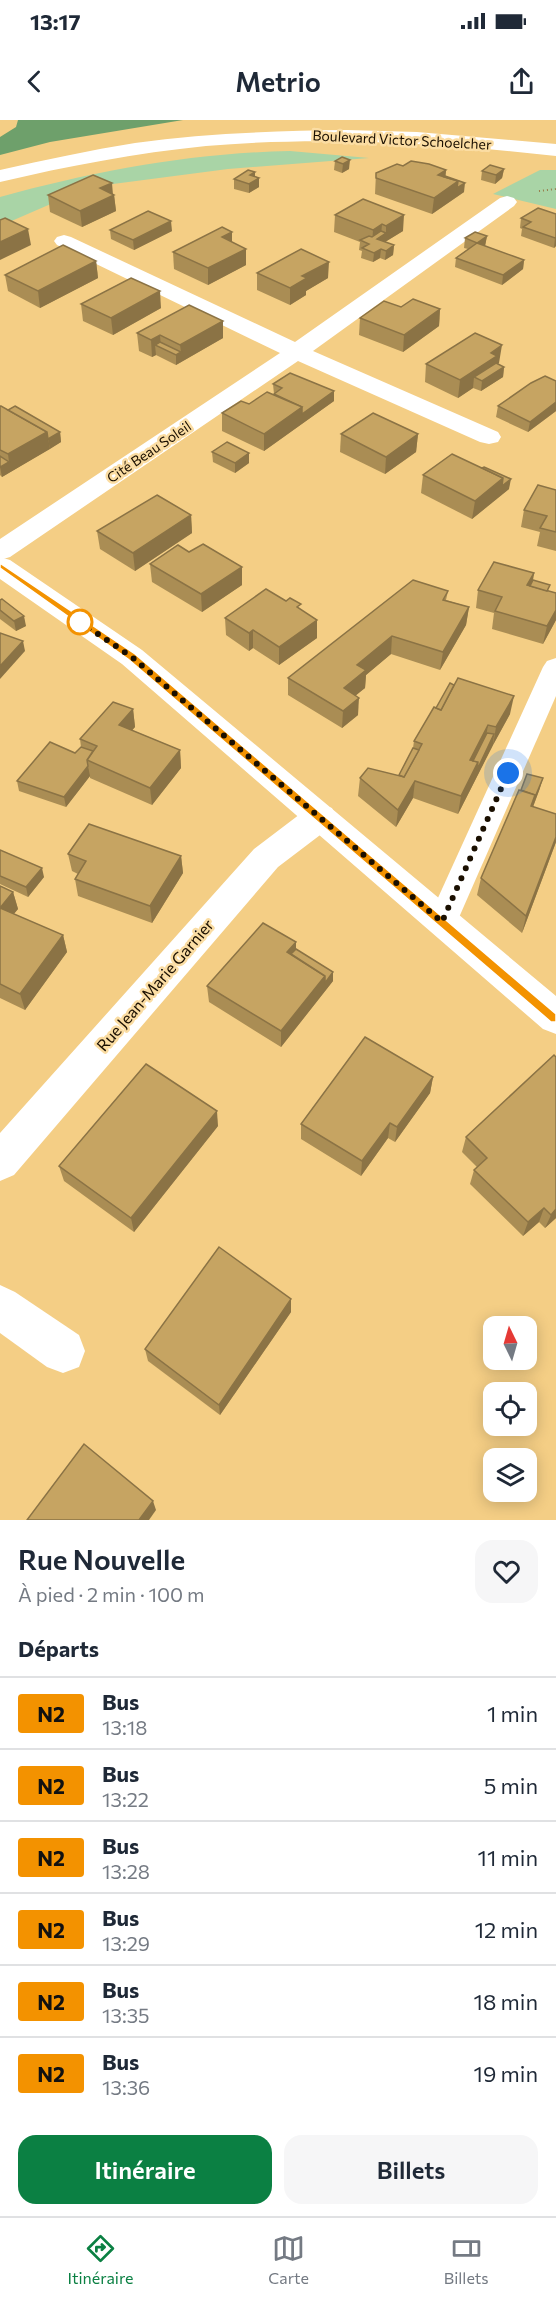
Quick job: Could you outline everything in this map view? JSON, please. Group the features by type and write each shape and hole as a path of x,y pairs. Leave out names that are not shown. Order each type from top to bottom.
{"street":[{"name":"Boulevard Victor Schoelcher","path":"0,176 116,151 253,137 391,137 556,150"},
{"name":"Cité Beau Soleil","path":"0,551 297,352 507,202"},
{"path":"64,241 297,352 489,437"},
{"path":"0,566 132,657 556,1018"},
{"name":"Rue Jean-Marie Garnier","path":"0,1162 266,858 320,817"},
{"path":"0,1307 63,1352"}],"lane":[{"path":"442,922 556,667"}],"green space":[{"path":"18,120 183,120 50,142 0,155 0,137 16,127"},
{"path":"290,151 369,158 228,169 113,184 53,203 0,226 0,197 71,179 144,165 216,155"},
{"path":"540,170 556,170 556,209 493,194"}],"building":[{"path":"342,157 350,160 343,164 335,161"},
{"path":"411,161 446,170 438,175 458,181 434,198 376,178 376,173 397,164 403,166"},
{"path":"490,165 504,169 496,175 482,171"},
{"path":"248,170 255,172 250,175 259,178 249,184 234,179"},
{"path":"93,175 112,183 100,188 114,195 80,211 48,195"},
{"path":"445,176 465,183 457,188 458,181"},
{"path":"363,199 404,215 386,226 382,224 373,230 335,215"},
{"path":"538,208 556,214 555,238 523,227 531,222 521,218"},
{"path":"148,211 171,221 133,240 110,230"},
{"path":"5,218 28,229 0,242 0,220"},
{"path":"222,227 232,232 222,237 246,249 208,268 173,252"},
{"path":"381,231 386,233 377,239 394,245 386,251 381,249 374,253 362,248 369,244 360,240 372,237"},
{"path":"475,232 487,236 477,243 465,238"},
{"path":"477,243 524,260 503,275 456,258"},
{"path":"63,245 96,261 38,291 5,275"},
{"path":"301,249 329,262 302,276 307,278 290,288 257,273"},
{"path":"131,278 160,291 111,318 81,304"},
{"path":"413,299 440,309 404,335 360,318 384,301 401,307"},
{"path":"189,305 223,321 180,345 160,335 151,340 137,333"},
{"path":"475,333 502,345 491,353 497,356 460,380 426,364"},
{"path":"160,342 181,352 176,355 155,345"},
{"path":"496,363 504,367 482,381 474,377"},
{"path":"290,373 334,391 302,414 302,407 274,394 282,388 273,384"},
{"path":"545,376 556,381 556,402 530,422 498,406 531,383"},
{"path":"267,392 302,407 264,434 222,413 241,401 249,404"},
{"path":"0,406 47,432 8,454 0,450"},
{"path":"15,406 60,432 48,439 47,432 8,410"},
{"path":"373,413 418,434 386,457 341,434"},
{"path":"227,442 249,453 235,463 212,452"},
{"path":"452,454 503,478 475,501 423,475"},
{"path":"0,456 9,462 0,467"},
{"path":"482,468 511,479 502,486 503,478"},
{"path":"538,485 556,490 556,532 540,528 547,516 524,510"},
{"path":"157,495 191,515 133,553 97,531"},
{"path":"203,544 242,567 201,594 150,564 178,545 189,552"},
{"path":"494,562 534,573 527,585 556,593 556,610 547,626 495,611 502,597 478,590"},
{"path":"413,580 448,591 443,600 469,607 443,652 392,636 357,665 366,670 344,688 359,698 343,711 288,678"},
{"path":"533,580 550,585 547,591 530,586"},
{"path":"266,589 286,601 290,598 301,604 297,607 317,620 279,647 253,630 249,633 225,618"},
{"path":"2,599 24,616 14,621 0,610"},
{"path":"0,633 23,641 0,666"},
{"path":"458,678 514,696 496,727 488,725 470,760 478,762 461,796 415,781 398,810 360,778 368,768 404,777 422,744 414,741 434,707 441,710"},
{"path":"450,683 454,685 441,710 436,708"},
{"path":"113,702 133,709 119,725 180,750 150,788 87,760 97,746 80,739"},
{"path":"487,733 494,734 477,770 478,762 473,761"},
{"path":"50,742 75,753 81,747 93,751 87,760 88,766 64,797 17,781"},
{"path":"413,748 419,750 404,777 399,775"},
{"path":"527,774 543,778 533,802 535,795 521,790"},
{"path":"519,790 535,795 531,806 556,814 556,837 526,916 481,878"},
{"path":"89,824 181,856 150,906 75,879 86,861 68,854"},
{"path":"0,850 42,868 26,887 0,876"},
{"path":"0,886 13,892 0,908"},
{"path":"0,908 63,935 20,994 0,984"},
{"path":"263,923 296,942 287,952 325,976 281,1031 207,986"},
{"path":"296,949 333,972 325,983 325,976 291,954"},
{"path":"365,1037 433,1077 397,1127 390,1123 362,1161 301,1124"},
{"path":"554,1055 556,1057 556,1209 551,1215 544,1208 528,1222 474,1170 487,1158 466,1137"},
{"path":"146,1064 217,1111 131,1218 59,1166"},
{"path":"219,1247 291,1299 219,1405 145,1349"},
{"path":"84,1444 153,1501 139,1520 27,1520"}],"bus line":[{"name":"N2","path":"0,566 132,657 556,1018"}],"route":[{"path":"80,622 132,657 442,922 508,773"}]}
